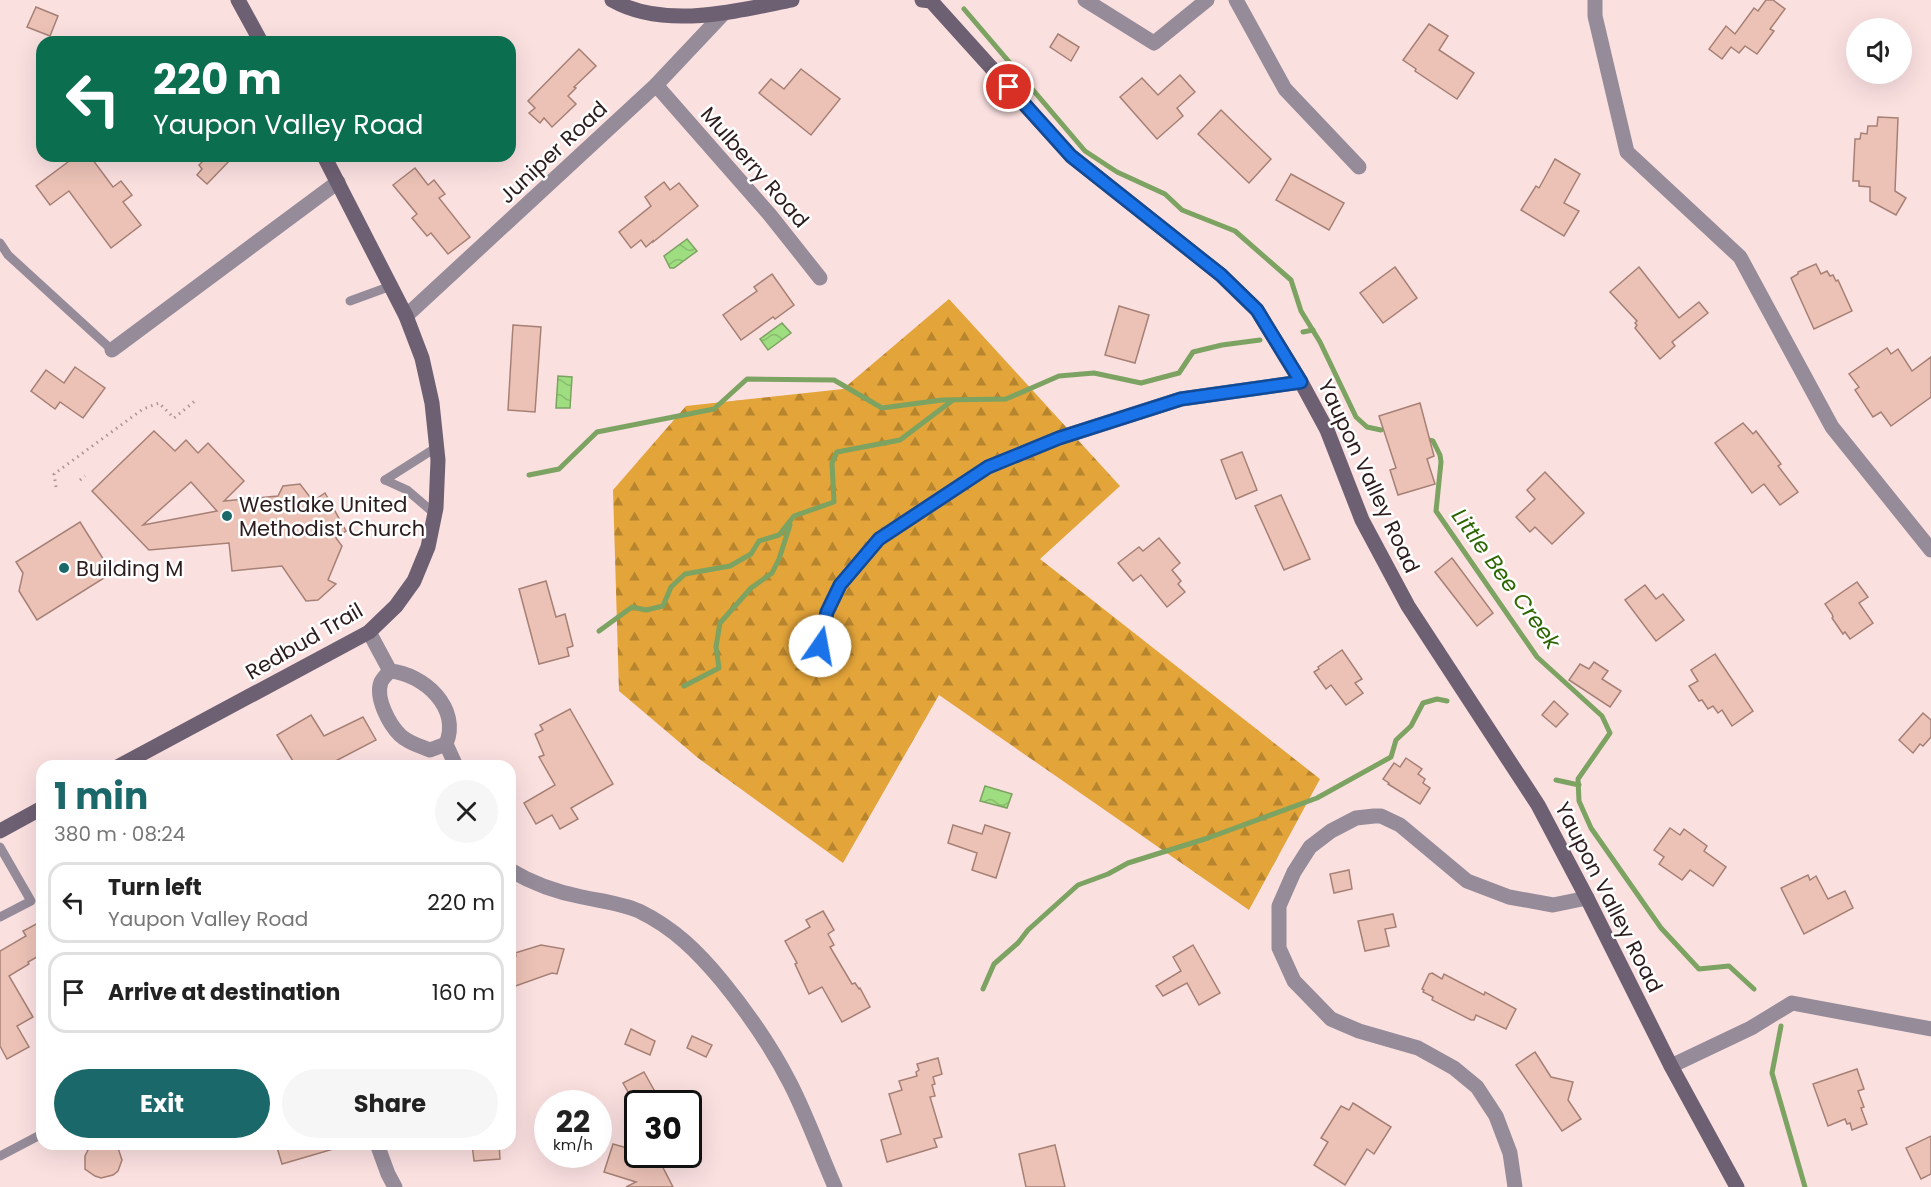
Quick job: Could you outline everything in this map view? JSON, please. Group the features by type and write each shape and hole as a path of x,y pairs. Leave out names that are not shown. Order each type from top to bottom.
{"street":[{"path":"238,0 258,36"},
{"path":"612,0 622,6 689,18 723,14 792,0"},
{"name":"Yaupon Valley Road","path":"931,0 1071,156 1221,275 1257,310 1327,430 1362,520 1408,606 1538,805 1671,1066 1737,1187"},
{"path":"1085,0 1154,43 1207,0"},
{"path":"1236,0 1285,89 1359,167"},
{"path":"1595,0 1594,16 1627,152 1740,257 1832,427 1931,550"},
{"name":"Juniper Road","path":"406,316 656,85 723,14"},
{"name":"Mulberry Road","path":"656,85 770,215 820,278"},
{"name":"Redbud Trail","path":"130,760 369,632 396,606 414,581 428,547 435,514 438,460 432,403 422,358 406,316 327,162"},
{"path":"112,350 338,182"},
{"path":"820,646 827,612 840,585 879,539 988,467 1059,438 1181,399 1301,382"},
{"path":"369,632 390,671"},
{"path":"390,671 381,683 380,696 388,719 400,735 412,744 430,750 446,744"},
{"path":"390,671 401,672 415,678 441,700 449,716 449,736 446,744 453,760"},
{"path":"0,831 36,811"},
{"path":"1515,1187 1510,1153 1496,1116 1477,1088 1454,1068 1418,1048 1359,1031 1331,1019 1294,981 1280,948 1279,906 1294,872 1310,847 1331,831 1356,818 1374,816 1381,816 1401,825 1467,881 1509,897 1553,905 1587,898"},
{"path":"516,874 550,890 611,902 636,910 664,924 703,959 746,1011 771,1050 790,1084 835,1187"},
{"path":"1671,1066 1751,1028 1792,1003 1931,1029"},
{"path":"379,1150 395,1187"}],"lane":[{"path":"0,243 8,255 112,350"},
{"path":"351,301 391,286"},
{"path":"435,514 407,490 385,480 437,447"},
{"path":"0,847 31,901 0,917"},
{"path":"0,1156 36,1137"}],"path":[{"path":"56,488 54,474 143,409 159,403 174,418 195,401"},
{"path":"80,480 85,476"}],"green space":[{"path":"949,299 1120,486 1040,559 1320,779 1249,910 939,695 843,863 698,758 619,691 613,490 686,406 843,389"}],"water":[{"path":"687,239 697,251 674,268 670,268 664,256"},
{"path":"782,323 791,333 768,350 760,339"},
{"path":"558,376 572,377 570,408 556,408"},
{"path":"985,786 1012,794 1007,808 980,801"}],"building":[{"path":"1766,0 1773,0 1785,9 1770,29 1774,31 1757,54 1745,46 1739,53 1731,47 1722,59 1709,49 1726,26 1735,34 1754,8 1758,11"},
{"path":"36,7 58,16 50,36 27,27"},
{"path":"1429,24 1448,36 1439,50 1474,73 1457,99 1415,71 1416,69 1403,60"},
{"path":"1058,34 1079,47 1071,61 1050,47"},
{"path":"579,49 596,66 568,96 576,104 552,127 544,118 540,123 529,113 535,108 528,101"},
{"path":"801,69 840,99 811,135 759,93 771,79 784,89"},
{"path":"1180,75 1195,92 1177,108 1183,116 1157,139 1120,97 1142,78 1158,95"},
{"path":"1221,110 1271,159 1249,183 1198,134"},
{"path":"1878,117 1898,118 1895,191 1906,198 1896,215 1870,201 1870,187 1859,186 1859,181 1853,181 1855,139 1860,139 1861,133 1867,134 1868,126 1877,126"},
{"path":"1555,159 1580,174 1564,203 1579,211 1564,236 1521,210 1536,186 1539,188"},
{"path":"68,162 94,162 113,187 121,181 132,195 123,202 141,225 111,248 69,191 50,205 36,186"},
{"path":"202,162 228,162 207,184 197,175 202,169 199,165"},
{"path":"415,168 428,185 434,180 445,194 439,198 470,237 448,254 431,233 427,236 412,218 417,214 393,185"},
{"path":"1291,174 1344,203 1329,230 1276,200"},
{"path":"664,182 670,190 679,183 698,206 646,247 641,240 631,248 619,232 651,206 645,197"},
{"path":"1816,264 1821,274 1827,271 1836,281 1838,280 1852,311 1814,329 1791,278 1798,272"},
{"path":"1395,267 1417,298 1383,323 1360,293"},
{"path":"1639,267 1679,318 1699,302 1708,313 1672,342 1675,346 1660,359 1635,328 1637,321 1610,292"},
{"path":"772,274 794,305 741,340 723,315 757,291 754,287"},
{"path":"1119,306 1149,315 1135,363 1105,355"},
{"path":"513,325 541,327 535,412 508,410"},
{"path":"1887,348 1891,354 1898,349 1912,371 1931,357 1931,397 1891,426 1881,412 1873,417 1855,390 1859,387 1849,374"},
{"path":"75,367 105,388 83,418 60,402 55,409 31,391 46,370 64,383"},
{"path":"1420,403 1434,456 1427,459 1435,484 1398,495 1390,470 1396,468 1379,416"},
{"path":"1743,423 1753,434 1756,431 1781,464 1778,466 1798,492 1780,505 1764,484 1752,493 1715,443"},
{"name":"Westlake United Methodist Church","path":"154,431 175,451 186,440 198,453 208,443 244,481 224,501 278,496 283,486 300,484 313,501 325,493 346,531 336,538 342,546 328,580 336,584 318,600 306,601 282,566 232,571 229,543 149,550 92,491","holes":["191,482 217,511 143,525"]},
{"path":"1242,452 1257,490 1236,499 1221,460"},
{"path":"1545,472 1584,513 1552,544 1535,527 1530,532 1516,517 1535,499 1527,490"},
{"path":"1281,495 1310,559 1284,570 1255,506"},
{"name":"Building M","path":"80,522 112,573 37,620 19,591 23,573 16,562"},
{"path":"1159,538 1180,563 1172,570 1181,581 1178,584 1185,592 1167,607 1141,575 1133,581 1118,563 1139,547 1143,551"},
{"path":"1452,558 1493,613 1477,626 1435,572"},
{"path":"546,581 556,617 565,614 573,646 567,648 569,656 539,664 519,589"},
{"path":"1857,582 1868,597 1859,603 1873,623 1850,639 1845,632 1843,634 1825,604"},
{"path":"1645,585 1656,599 1663,594 1684,620 1656,641 1625,600"},
{"path":"1342,650 1362,679 1355,683 1363,693 1346,705 1331,685 1326,689 1314,672"},
{"path":"1715,654 1753,711 1732,726 1722,710 1718,713 1713,706 1708,709 1702,700 1699,701 1689,686 1698,681 1691,670"},
{"path":"1594,662 1608,671 1602,679 1621,691 1610,707 1569,680 1580,664 1589,669"},
{"path":"1554,701 1568,714 1556,727 1542,715"},
{"path":"570,709 613,784 571,808 578,819 560,829 552,815 536,824 524,803 555,785 539,757 544,755 535,734 543,730 540,725"},
{"path":"1923,713 1931,720 1931,737 1923,746 1920,744 1913,753 1899,740"},
{"path":"311,715 324,736 363,717 376,740 338,760 292,760 277,735"},
{"path":"1406,758 1422,769 1418,774 1425,779 1423,783 1430,788 1420,804 1383,779 1394,763 1400,767"},
{"path":"953,825 982,834 985,825 1010,833 996,878 972,870 977,853 948,843"},
{"path":"1670,828 1680,835 1684,829 1707,846 1704,851 1726,867 1713,886 1690,870 1682,880 1659,864 1664,857 1654,850"},
{"path":"1349,870 1352,889 1334,893 1330,874"},
{"path":"1808,875 1810,880 1816,876 1828,899 1845,891 1853,908 1804,934 1781,888"},
{"path":"823,911 834,930 828,934 834,945 830,947 852,984 855,983 860,988 870,1007 842,1022 822,987 809,994 795,964 797,963 785,941 810,927 806,920"},
{"path":"1393,914 1396,927 1385,929 1389,946 1365,951 1358,921"},
{"path":"36,924 36,957 9,976 33,1017 17,1026 29,1047 7,1059 0,1046 0,951 26,936 23,931"},
{"path":"541,945 564,949 557,974 552,973 516,986 516,953"},
{"path":"1193,945 1220,993 1199,1005 1187,983 1163,996 1156,986 1181,971 1173,957"},
{"path":"1432,973 1442,979 1444,974 1516,1009 1506,1029 1476,1015 1474,1020 1471,1020 1432,1000 1433,997 1423,992 1422,989 1429,974"},
{"path":"631,1029 655,1041 650,1055 625,1044"},
{"path":"692,1036 712,1045 706,1057 687,1048"},
{"path":"1535,1052 1551,1077 1573,1082 1568,1100 1581,1119 1562,1131 1516,1065"},
{"path":"938,1058 942,1074 933,1077 935,1084 932,1085 935,1096 930,1097 942,1137 934,1139 937,1147 887,1162 881,1140 901,1134 889,1094 902,1090 899,1081 917,1076 916,1072 919,1070 917,1064"},
{"path":"1857,1069 1864,1089 1858,1091 1867,1124 1852,1130 1850,1123 1847,1124 1845,1119 1828,1126 1813,1084"},
{"path":"644,1072 654,1090 627,1090 623,1083"},
{"path":"1353,1103 1391,1127 1374,1154 1367,1149 1345,1185 1314,1165 1328,1142 1321,1138 1341,1106 1349,1110"},
{"path":"1931,1136 1931,1174 1921,1179 1906,1148"},
{"path":"613,1144 624,1147 624,1168 663,1168 673,1187 626,1187 636,1182 604,1172 605,1168 612,1168"},
{"path":"1055,1145 1065,1187 1026,1187 1019,1154"},
{"path":"88,1150 119,1150 122,1160 118,1171 101,1178 85,1169 85,1156"},
{"path":"278,1150 330,1150 282,1164"},
{"path":"473,1150 499,1150 500,1159 474,1161"}],"waterway":[{"name":"Little Bee Creek","path":"964,9 1085,151 1117,172 1165,194 1182,210 1235,231 1291,280 1301,311 1320,342 1356,417 1367,427 1381,430"},
{"path":"1303,332 1313,330"},
{"path":"529,475 559,469 597,432 714,409 747,379 834,380 882,408 942,400 1006,399 1059,376 1094,373 1141,383 1179,373 1193,352 1260,340"},
{"path":"599,631 632,607 646,610 663,606 671,587 685,574 730,566 751,554 759,541 779,535 794,516 834,502 832,463 837,452 900,440 953,400"},
{"name":"Little Bee Creek","path":"1424,439 1433,441 1440,455 1436,511 1537,657 1602,716 1610,733 1578,779 1579,801 1591,828 1661,928 1699,969 1729,966 1754,989"},
{"path":"684,686 719,668 716,647 720,623 751,588 772,573 790,525"},
{"path":"983,989 994,964 1078,885 1108,874 1128,863 1208,838 1317,798 1391,757 1396,740 1411,726 1423,703 1437,699 1447,701"},
{"path":"1556,780 1579,785"},
{"name":"Little Bee Creek","path":"1781,1026 1772,1073 1805,1187"}],"place":[{"name":"Westlake United Methodist Church","path":"227,516"},
{"name":"Building M","path":"64,568"}],"route":[{"path":"820,646 827,612 840,585 879,539 988,467 1059,438 1181,399 1301,382 1257,310 1221,275 1071,156 1009,87"}]}
